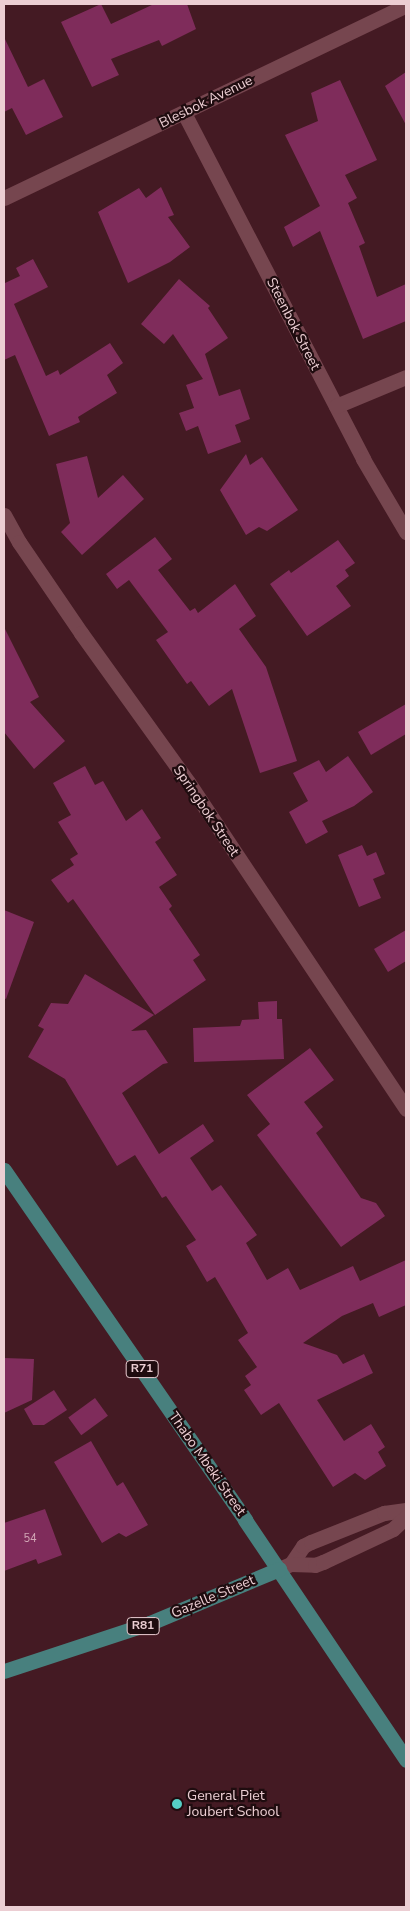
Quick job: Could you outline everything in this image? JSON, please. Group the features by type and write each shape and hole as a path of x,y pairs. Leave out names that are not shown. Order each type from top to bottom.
{"main road":[{"name":"Thabo Mbeki Street","path":"4,1170 285,1567 406,1760"},
{"name":"Gazelle Street","path":"4,1671 143,1626 285,1567"}],"street":[{"name":"Blesbok Avenue","path":"4,198 406,5"},
{"name":"Steenbok Street","path":"184,113 363,459 406,532"},
{"path":"336,406 406,377"},
{"name":"Springbok Street","path":"4,515 24,550 188,782 406,1109"},
{"name":"Gazelle Street","path":"285,1567 303,1546 311,1542 384,1513 406,1510"},
{"name":"Gazelle Street","path":"285,1567 315,1565 393,1530 406,1518"}],"building":[{"path":"101,4 111,24 154,4 187,4 196,29 162,46 159,40 111,59 119,75 92,87 61,22"},
{"path":"4,37 28,87 44,79 63,117 26,135 12,108 4,112"},
{"path":"406,72 406,125 385,86"},
{"path":"340,80 377,160 345,175 357,198 348,203 365,243 359,246 377,297 406,284 406,321 363,339 320,231 293,247 284,227 320,206 285,135 318,121 311,93"},
{"path":"161,187 174,215 168,217 190,247 170,262 128,283 98,212 139,188 146,198"},
{"path":"33,259 48,287 14,304 46,376 58,370 60,375 110,343 123,363 107,375 117,393 78,417 80,422 49,436 15,355 4,360 4,279 5,283 20,276 16,268"},
{"path":"179,279 210,306 208,308 228,338 205,354 219,396 240,389 250,419 235,425 241,442 208,454 198,426 186,431 179,413 194,408 186,385 203,379 173,334 164,344 141,324"},
{"path":"246,454 250,465 262,457 298,510 267,531 259,527 246,535 220,490"},
{"path":"87,456 98,498 123,475 144,499 82,555 61,532 70,523 56,464"},
{"path":"155,537 172,559 158,570 190,611 195,608 198,613 235,584 256,616 239,629 266,667 297,761 260,773 232,689 209,706 191,681 187,684 156,640 168,632 129,580 117,589 106,574"},
{"path":"338,540 355,563 345,570 349,576 336,586 351,606 307,636 270,584 289,570 291,573"},
{"path":"4,627 39,697 30,702 65,741 34,769 4,732"},
{"path":"406,704 406,734 371,755 358,732"},
{"path":"348,756 373,792 354,806 322,821 328,832 306,844 289,812 308,801 293,773 319,760 326,772"},
{"path":"85,766 95,785 103,781 126,821 142,809 161,838 155,842 177,875 159,887 172,906 169,909 200,955 193,960 206,980 155,1015 73,899 68,903 51,880 74,865 70,859 78,854 58,822 71,815 53,783"},
{"path":"362,845 367,856 376,852 385,874 373,879 381,898 359,907 338,855"},
{"path":"4,910 34,922 6,999 4,998"},
{"path":"406,930 406,961 388,972 374,949"},
{"path":"85,974 154,1015 131,1031 146,1030 168,1063 163,1064 122,1093 159,1154 203,1124 214,1141 190,1158 212,1191 221,1185 257,1235 246,1243 267,1280 288,1268 300,1290 353,1266 360,1281 406,1260 406,1305 379,1317 373,1303 342,1316 303,1343 337,1355 343,1364 364,1354 373,1373 317,1400 344,1441 371,1424 385,1447 378,1452 386,1466 365,1480 355,1473 333,1487 279,1403 261,1415 244,1390 251,1385 245,1376 257,1367 238,1340 248,1333 215,1277 207,1282 186,1246 196,1240 166,1196 162,1198 135,1155 117,1166 65,1079 28,1057 44,1029 38,1026 51,1003 68,1004"},
{"path":"277,1001 277,1019 282,1019 284,1059 194,1062 193,1028 240,1026 242,1020 259,1019 258,1002"},
{"path":"310,1048 334,1080 304,1102 323,1127 316,1133 361,1198 376,1203 385,1216 341,1247 257,1135 270,1124 247,1095"},
{"path":"4,1358 34,1359 32,1400 4,1413"},
{"path":"54,1390 67,1410 44,1425 33,1425 24,1409"},
{"path":"95,1398 108,1416 81,1435 68,1417"},
{"path":"91,1441 117,1486 123,1482 148,1525 126,1537 119,1533 102,1543 54,1462"},
{"path":"45,1509 62,1555 38,1564 36,1559 4,1571 4,1523"}],"place":[{"name":"General Piet Joubert School","path":"177,1804"}]}
